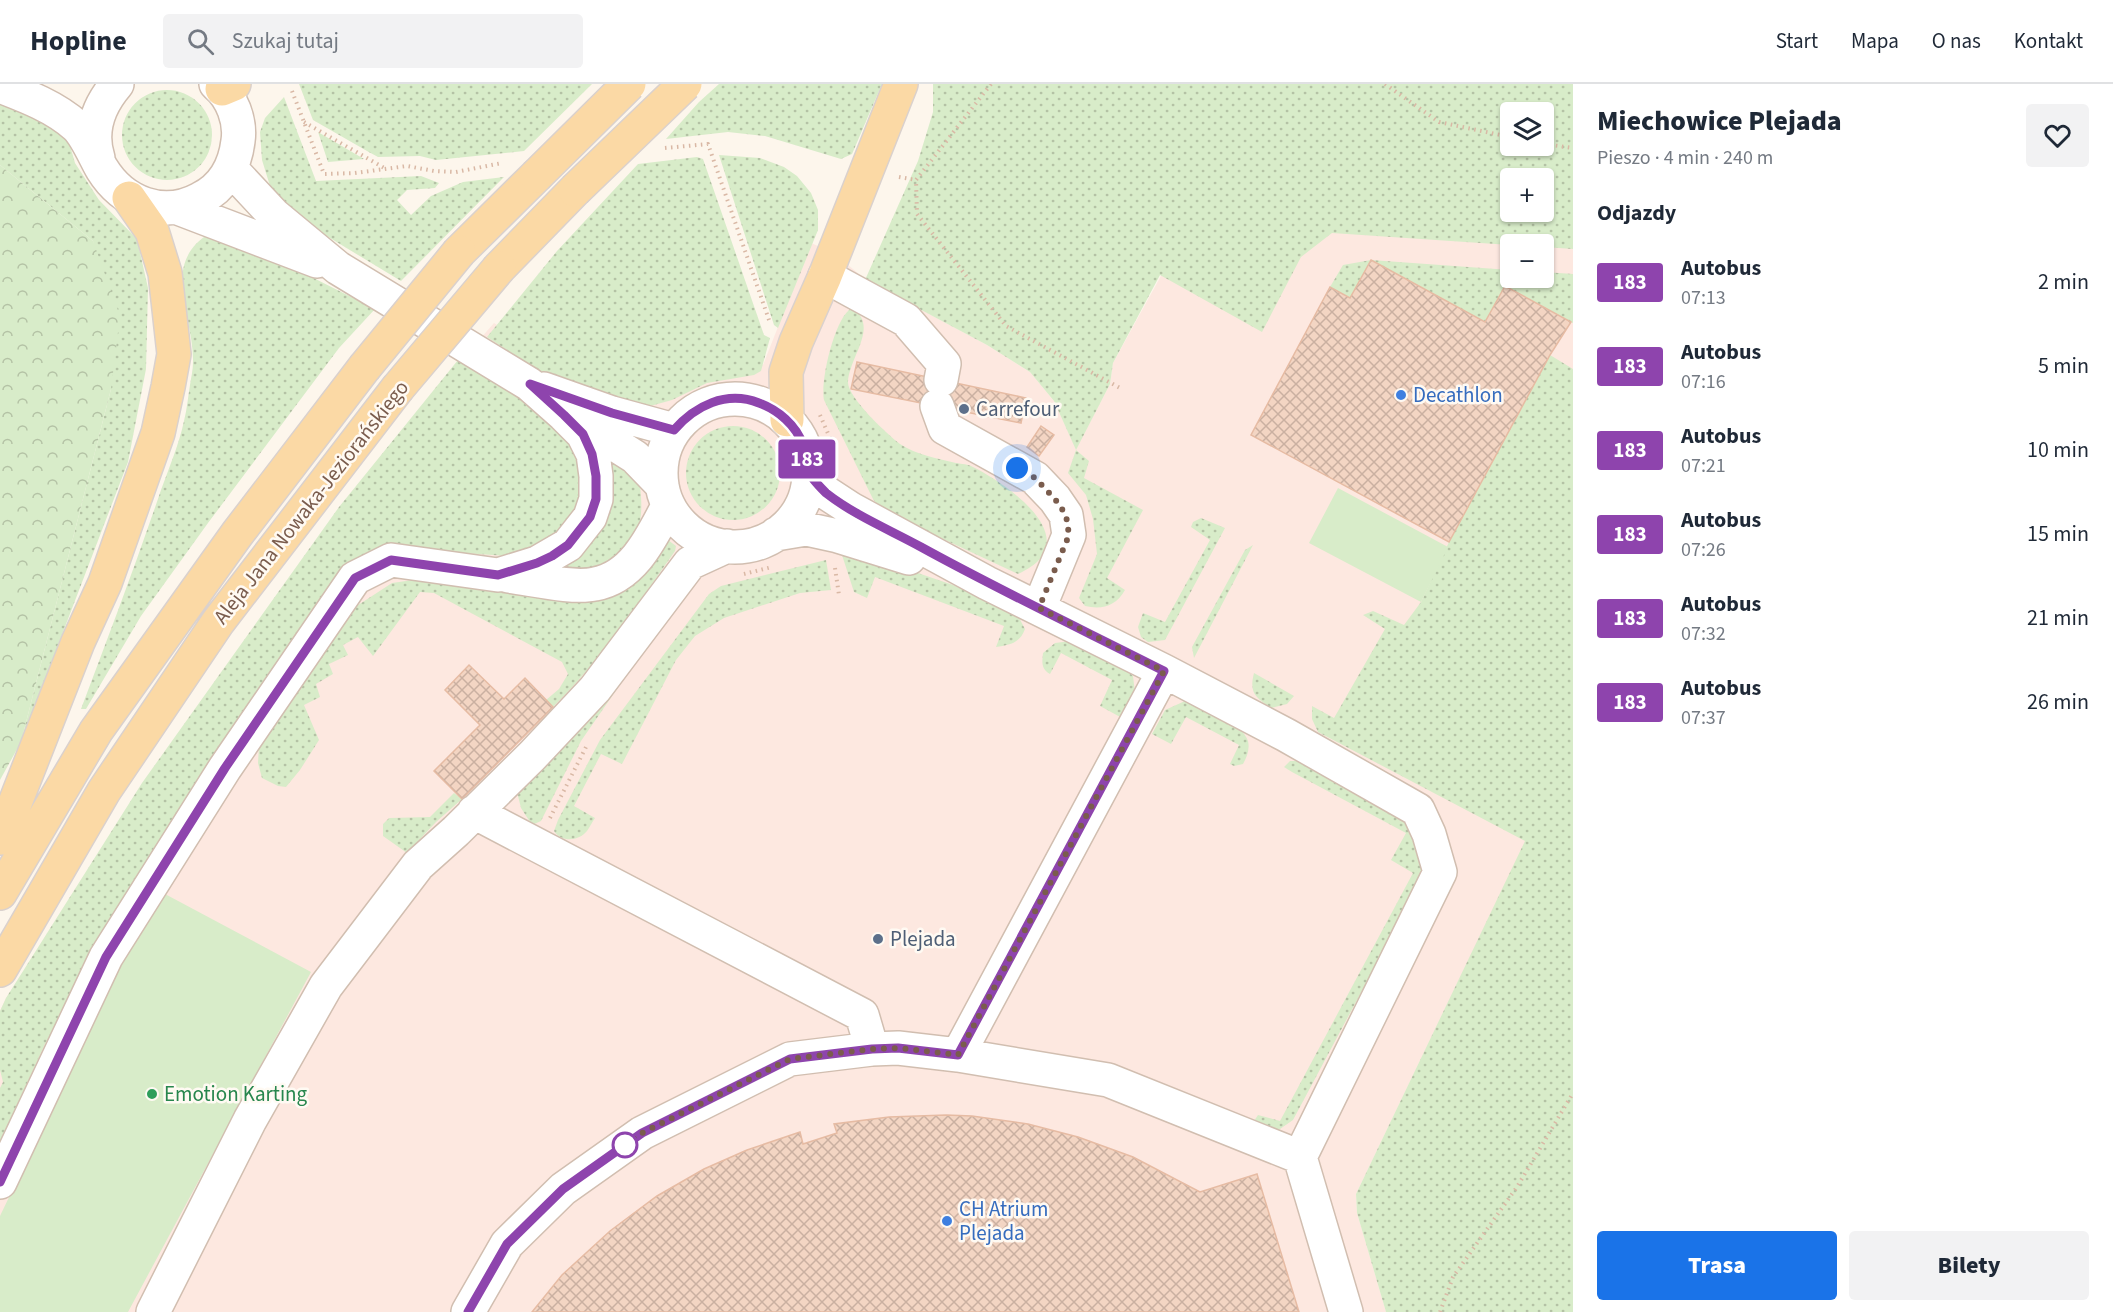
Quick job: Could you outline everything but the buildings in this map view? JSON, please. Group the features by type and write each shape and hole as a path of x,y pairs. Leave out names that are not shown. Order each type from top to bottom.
{"main road":[{"name":"Aleja Jana Nowaka-Jeziorańskiego","path":"0,893 96,731 237,534 363,368 459,252 629,84"},
{"name":"Aleja Jana Nowaka-Jeziorańskiego","path":"0,970 104,791 218,622 397,388 499,268 575,190 685,84"},
{"path":"787,420 786,372 796,342 825,276 901,84"},
{"path":"0,838 78,642 105,583 158,433 168,387 174,354 165,273 152,231 129,198"}],"street":[{"path":"102,168 94,138 96,123 100,108 117,84"},
{"path":"0,86 44,105 78,127 102,168 118,189 129,198 152,206 178,208 338,268"},
{"path":"178,208 209,195 231,169 237,153 239,136 237,119 224,86"},
{"path":"231,169 273,215 338,268 530,384 583,434 592,454 596,476 596,499 590,517 568,545 552,556 498,575"},
{"path":"825,276 906,320 944,364 939,393 945,428 1035,478 1055,499 1066,515 1069,535 1039,608"},
{"path":"530,384 612,413 674,430"},
{"path":"0,1182 106,957 225,768 355,578 391,560 570,585 595,585 613,578 632,564 650,541 665,495 661,466 665,447 674,430 686,416 701,406 719,400 737,399 756,402 772,409 787,420 803,444 809,472 807,490 790,522 776,534 761,542 745,546 728,546 709,542 693,534 679,521 665,495 635,457 556,407"},
{"path":"809,472 825,492 851,509 987,584 1164,671 1286,735 1418,810 1429,834 1440,872 1300,1157 1346,1312"},
{"path":"776,534 806,529 838,536 987,584"},
{"path":"153,1312 250,1120 326,986 418,865 532,756 595,689 690,563 728,546"},
{"path":"958,1055 1164,671"},
{"path":"474,812 862,1015 872,1049"},
{"path":"468,1312 507,1244 563,1189 642,1133 790,1059 898,1048 958,1055 1108,1080 1300,1157"}],"path":[{"path":"991,84 916,180 917,214 1006,326 1122,389"},
{"path":"1385,84 1439,122 1500,135"},
{"path":"304,121 386,170"},
{"path":"1554,145 1573,148"},
{"path":"834,562 839,595"},
{"path":"1440,1312 1453,1277 1517,1187 1573,1093"}],"shaded area":[{"path":"1200,205 1573,233 1573,753 1534,824 1356,1194 1357,1213 1386,1312 0,1312 0,1011 6,998 423,404 494,323 566,368 742,360 763,365 811,243 834,253 866,280 987,345 1030,372 1054,401 1076,449 1110,384 1113,363"}],"green space":[{"path":"299,84 592,84 524,151 436,160 420,156 378,157 367,151 313,120"},
{"path":"719,84 882,84 852,154 841,159 765,136 728,132 666,139 699,102"},
{"path":"933,84 1573,84 1573,249 1554,248 1554,234 1500,234 1500,244 1332,233 1301,257 1262,332 1160,275 1113,363 1110,384 1076,450 1054,401 1030,372 987,345 865,280 918,161 933,112"},
{"path":"167,90 184,93 199,103 209,118 212,135 209,152 199,167 184,177 167,180 150,177 135,167 125,152 122,135 125,118 135,103 150,93"},
{"path":"0,94 38,113 69,142 75,163 99,200 137,239 148,288 146,369 128,462 21,742 111,389 93,241 0,165"},
{"path":"284,97 316,181 421,176 439,183 435,188 407,190 397,200 411,215 431,196 463,182 504,177 401,281 292,215 270,186 262,160 260,132 265,118"},
{"path":"318,132 364,159 328,162"},
{"path":"719,155 760,158 784,167 797,176 811,193 818,210 818,230 778,328 774,325"},
{"path":"697,157 703,159 764,335 770,338 761,371 754,375 707,383 672,400 643,408 593,394 536,369 487,337 557,251 638,164"},
{"path":"0,165 93,241 120,316 111,389 21,742 0,780"},
{"path":"210,233 262,252 375,309 339,348 208,523 141,616 86,709 81,709 182,430 193,362 182,275 186,260 195,246"},
{"path":"1371,260 1500,269 1500,288 1504,288 1485,322"},
{"path":"1371,260 1350,298 1330,287 1343,265"},
{"path":"1554,273 1573,274 1573,323 1509,288 1554,288"},
{"path":"852,308 860,315 863,324 861,342 848,382 854,397 900,444 927,456 971,466 1006,487 1023,501 1045,531 1046,546 1038,561 1018,574 881,510 873,499 824,400 824,379 830,350 840,323"},
{"path":"1550,355 1573,369 1573,1312 1386,1312 1357,1213 1356,1194 1525,841 1318,732 1312,719 1312,706 1334,718 1385,629 1363,615 1373,611 1404,625 1421,602 1449,542"},
{"path":"458,360 544,409 582,453 581,507 565,531 520,557 394,548 117,910 45,1044 0,1142 0,1088 3,1082 0,1070 0,1011 6,998 142,783 339,507"},
{"path":"733,426 751,429 766,440 777,455 780,473 777,491 766,506 751,517 733,520 715,517 700,506 689,491 686,473 689,455 700,440 715,429"},
{"path":"1076,450 1089,461 1084,478 1143,510 1107,578 1125,590 1108,606 1085,606 1079,598 1097,554 1093,519 1086,495 1068,473"},
{"path":"611,456 640,486 641,517 638,528 627,546 595,572 564,569 564,565"},
{"path":"1338,488 1448,547 1421,602 1309,543"},
{"path":"1201,518 1225,528 1165,640 1148,642 1141,637 1138,627 1143,613 1165,622 1210,540 1191,527 1193,522"},
{"path":"668,540 676,546 675,551 602,652 553,707 546,700 559,689 568,674 562,662 434,593 420,592 373,656 358,637 343,645 348,655 329,664 333,674 316,684 320,697 304,705 319,740 286,787 278,786 262,778 258,763 259,746 352,609 392,583 413,580 575,595"},
{"path":"1253,545 1194,658 1192,647 1245,550"},
{"path":"845,548 953,585 1017,614 1025,629 1023,634 1014,642 996,647 1004,626 875,577 867,598 854,592 842,555"},
{"path":"826,560 831,590 800,593 724,618 695,636 676,660 622,764 601,754 574,806 595,818 588,829 575,839 566,839 557,835 554,831 558,820 600,740 709,594 721,586"},
{"path":"1071,641 1124,668 1133,676 1135,693 1122,718 1100,706 1112,680 1061,653 1050,674 1045,670 1042,662 1043,653 1055,643"},
{"path":"628,673 581,741 541,821 532,825 521,808 517,792"},
{"path":"1254,673 1294,696 1287,704 1271,708 1261,701 1253,690"},
{"path":"1185,701 1221,716 1244,734 1249,747 1243,764 1234,766 1230,764 1239,745 1186,717 1171,744 1152,734 1165,710"},
{"path":"1290,761 1302,761 1401,817 1420,852 1422,868 1413,895 1293,1120 1280,1129 1268,1133 1254,1121 1258,1115 1280,1121 1413,873 1391,860 1406,833 1284,767"},
{"path":"454,793 462,799 436,822 407,853 383,836 383,824 389,818 430,817"},
{"name":"Emotion Karting","path":"165,894 311,972 128,1312 0,1312 0,1216 126,953"}],"bus line":[{"name":"183","path":"0,1182 106,957 225,768 355,578 391,560 498,575 552,556 568,545 590,517 596,499 596,476 592,454 583,434 530,384 612,413 674,430 686,416 701,406 719,400 737,399 756,402 772,409 787,420 796,431 803,444 809,472 825,492 851,509 987,584 1164,671 958,1055 898,1048 790,1059 642,1133 563,1189 507,1244 468,1312"}],"place":[{"name":"Decathlon","path":"1401,395"},
{"name":"Carrefour","path":"964,409"},
{"name":"Plejada","path":"878,939"},
{"name":"Emotion Karting","path":"152,1094"},
{"name":"CH Atrium Plejada","path":"947,1221"}],"route":[{"path":"625,1145 642,1133 790,1059 898,1048 958,1055 1164,671 1039,608 1069,535 1066,515 1055,499 1035,478 1017,468"}]}
